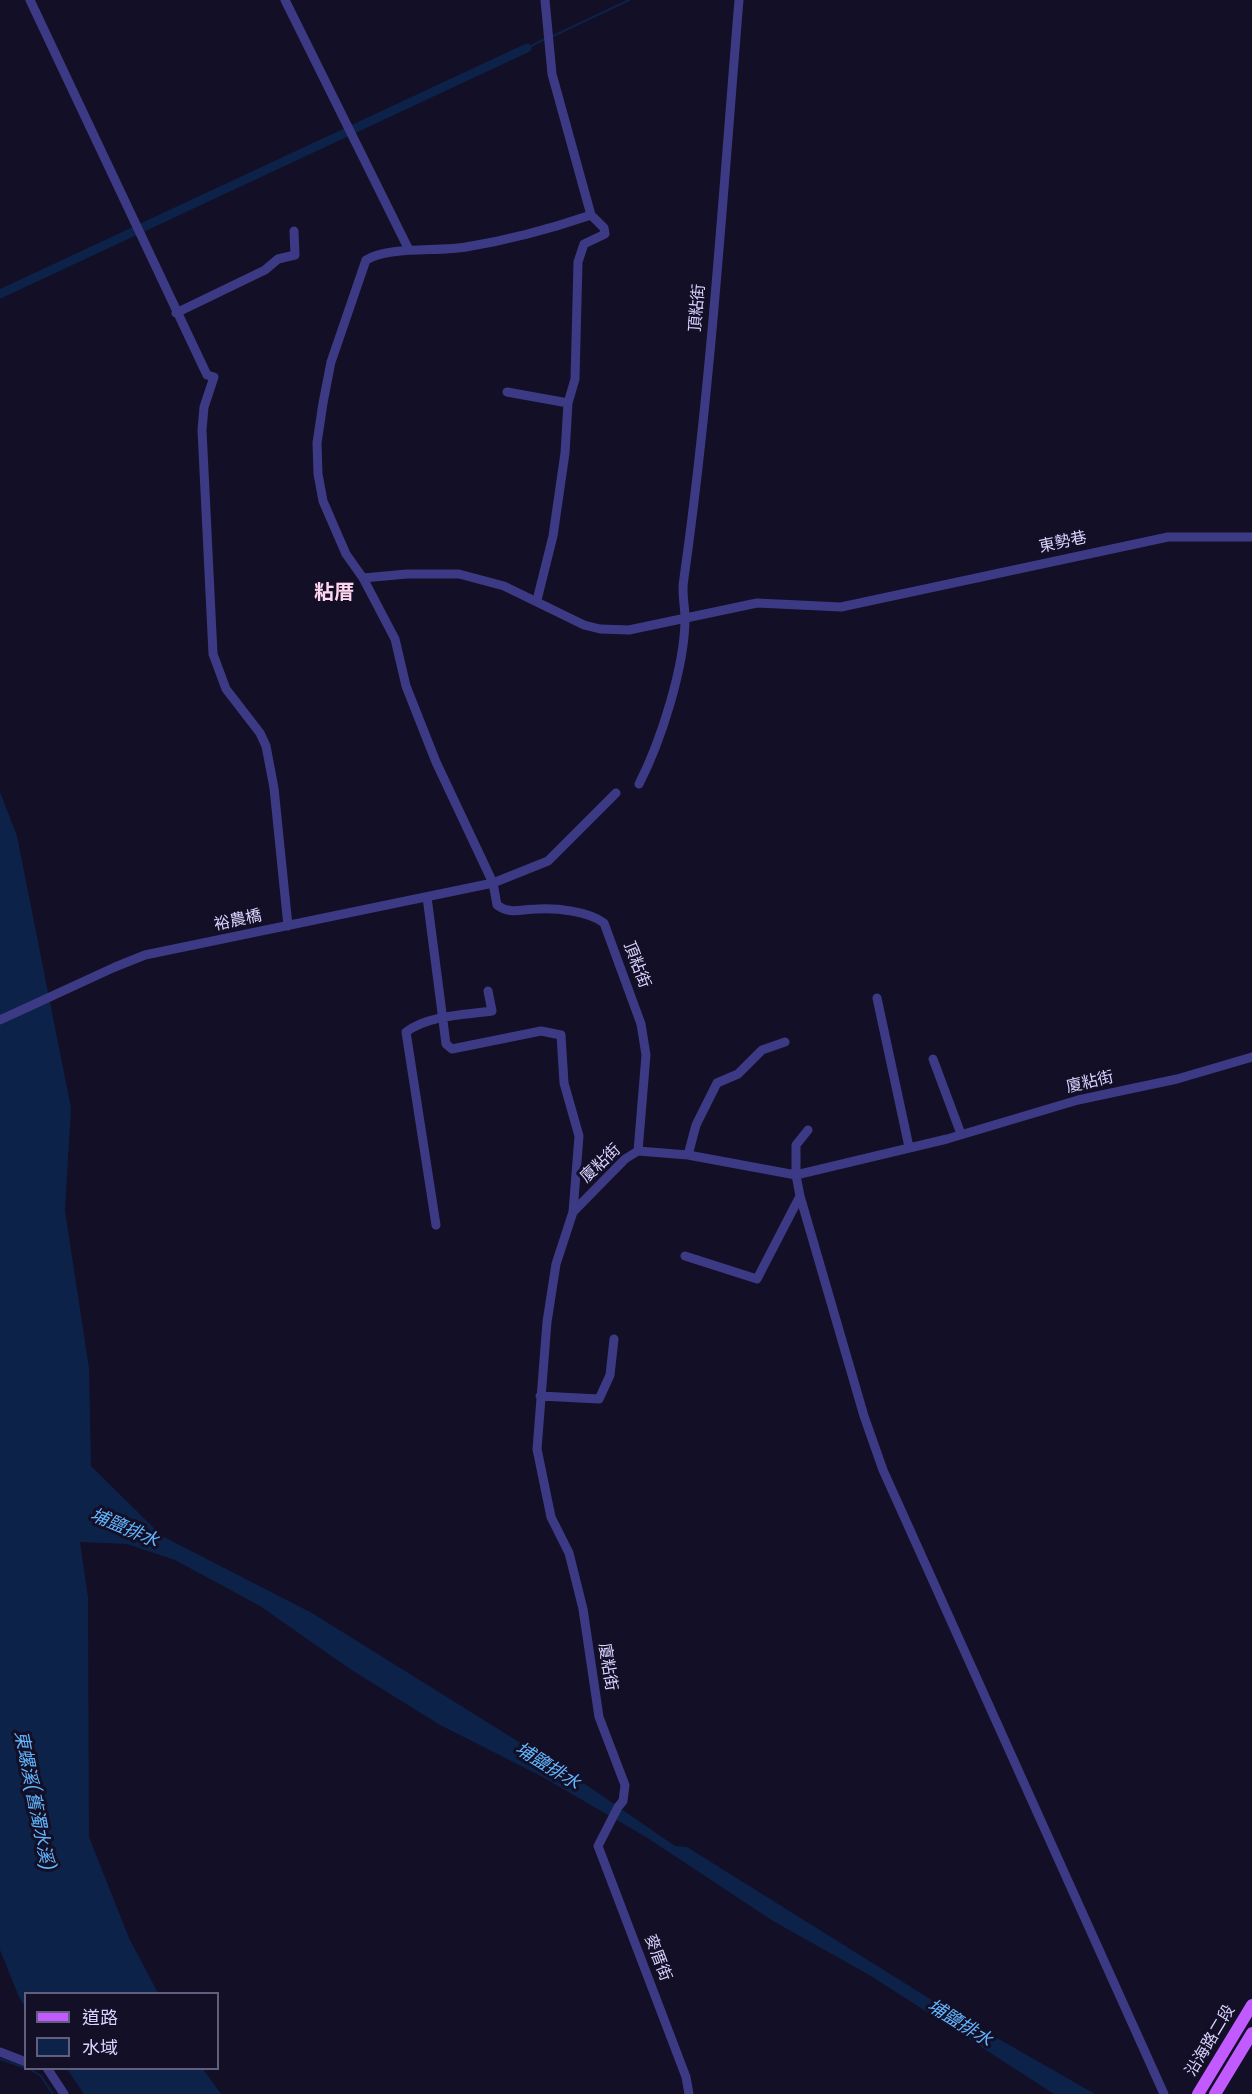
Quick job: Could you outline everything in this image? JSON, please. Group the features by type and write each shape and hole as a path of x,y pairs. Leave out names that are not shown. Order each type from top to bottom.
{"main road":[{"name":"沿海路二段","path":"1198,2094 1252,2005"},
{"name":"沿海路二段","path":"1215,2094 1252,2033"}],"street":[{"path":"30,0 176,313 207,375 214,377 204,407 202,430 213,654 226,689 260,733 266,746 274,788 288,926"},
{"path":"285,0 409,250"},
{"path":"537,600 553,536 565,453 568,403 574,379 580,253 584,244 605,234 604,228 591,215 552,74 545,0"},
{"name":"頂粘街","path":"639,783 653,757 680,660 685,618 681,596 700,464 739,0"},
{"name":"頂粘街","path":"591,215 530,235 432,252 409,250 376,254 363,266 331,362 317,443 318,474 323,501 346,554 363,578 395,639 398,659 412,702 493,883 497,905 507,912 558,909 598,918 604,923 640,1019 646,1055 638,1151"},
{"path":"176,313 265,270 278,259 296,255 294,231"},
{"path":"507,392 568,403"},
{"name":"東勢巷","path":"685,618 757,603 841,607 881,596 1168,537 1252,537"},
{"path":"363,578 408,574 459,574 486,579 537,600 584,625 600,629 629,630 685,618"},
{"path":"493,883 548,861 616,793"},
{"name":"裕農橋","path":"0,1020 70,987 145,956 493,883"},
{"path":"427,897 447,1044 452,1049 541,1031 561,1035 564,1083 579,1136 573,1212"},
{"path":"436,1225 405,1036 413,1026 443,1018 492,1011 488,991"},
{"path":"877,998 909,1147"},
{"path":"688,1155 696,1125 717,1083 738,1074 762,1050 784,1042"},
{"name":"廈粘街","path":"603,1833 623,1801 626,1785 600,1717 583,1609 569,1553 552,1517 537,1449 547,1322 556,1264 573,1212 625,1159 638,1151 688,1155 796,1175 961,1134 1078,1100 1177,1079 1252,1058"},
{"path":"933,1059 961,1134"},
{"path":"808,1130 796,1145 796,1175 800,1196 864,1416 883,1470 1164,2094"},
{"path":"685,1256 757,1279 800,1196"},
{"path":"540,1396 599,1399 610,1375 614,1339"},
{"name":"麥厝街","path":"603,1833 598,1845 682,2067 689,2094"},
{"path":"0,2052 24,2061"},
{"path":"47,2070 64,2094"}],"water":[{"path":"0,792 17,836 71,1108 65,1211 89,1368 91,1466 162,1536 312,1613 572,1775 675,1846 687,1847 943,2007 1095,2094 1054,2094 871,1976 773,1921 646,1837 539,1775 440,1725 350,1669 260,1606 175,1560 127,1544 80,1542 88,1597 89,1837 129,1938 157,1992 24,1992 24,2005 0,1950"},
{"path":"68,2070 204,2070 221,2094 84,2094"}],"waterway":[{"path":"551,37 629,0"},
{"path":"527,48 545,39"},
{"path":"0,294 527,48"},
{"path":"0,2059 24,2067"},
{"path":"31,2070 41,2076 53,2094"}],"district":[{"name":"粘厝","path":"334,594"}],"water label":[{"name":"埔鹽排水","path":"124,1529"},
{"name":"埔鹽排水","path":"547,1767"},
{"name":"東螺溪(舊濁水溪)","path":"33,1801"},
{"name":"埔鹽排水","path":"959,2024"}]}
